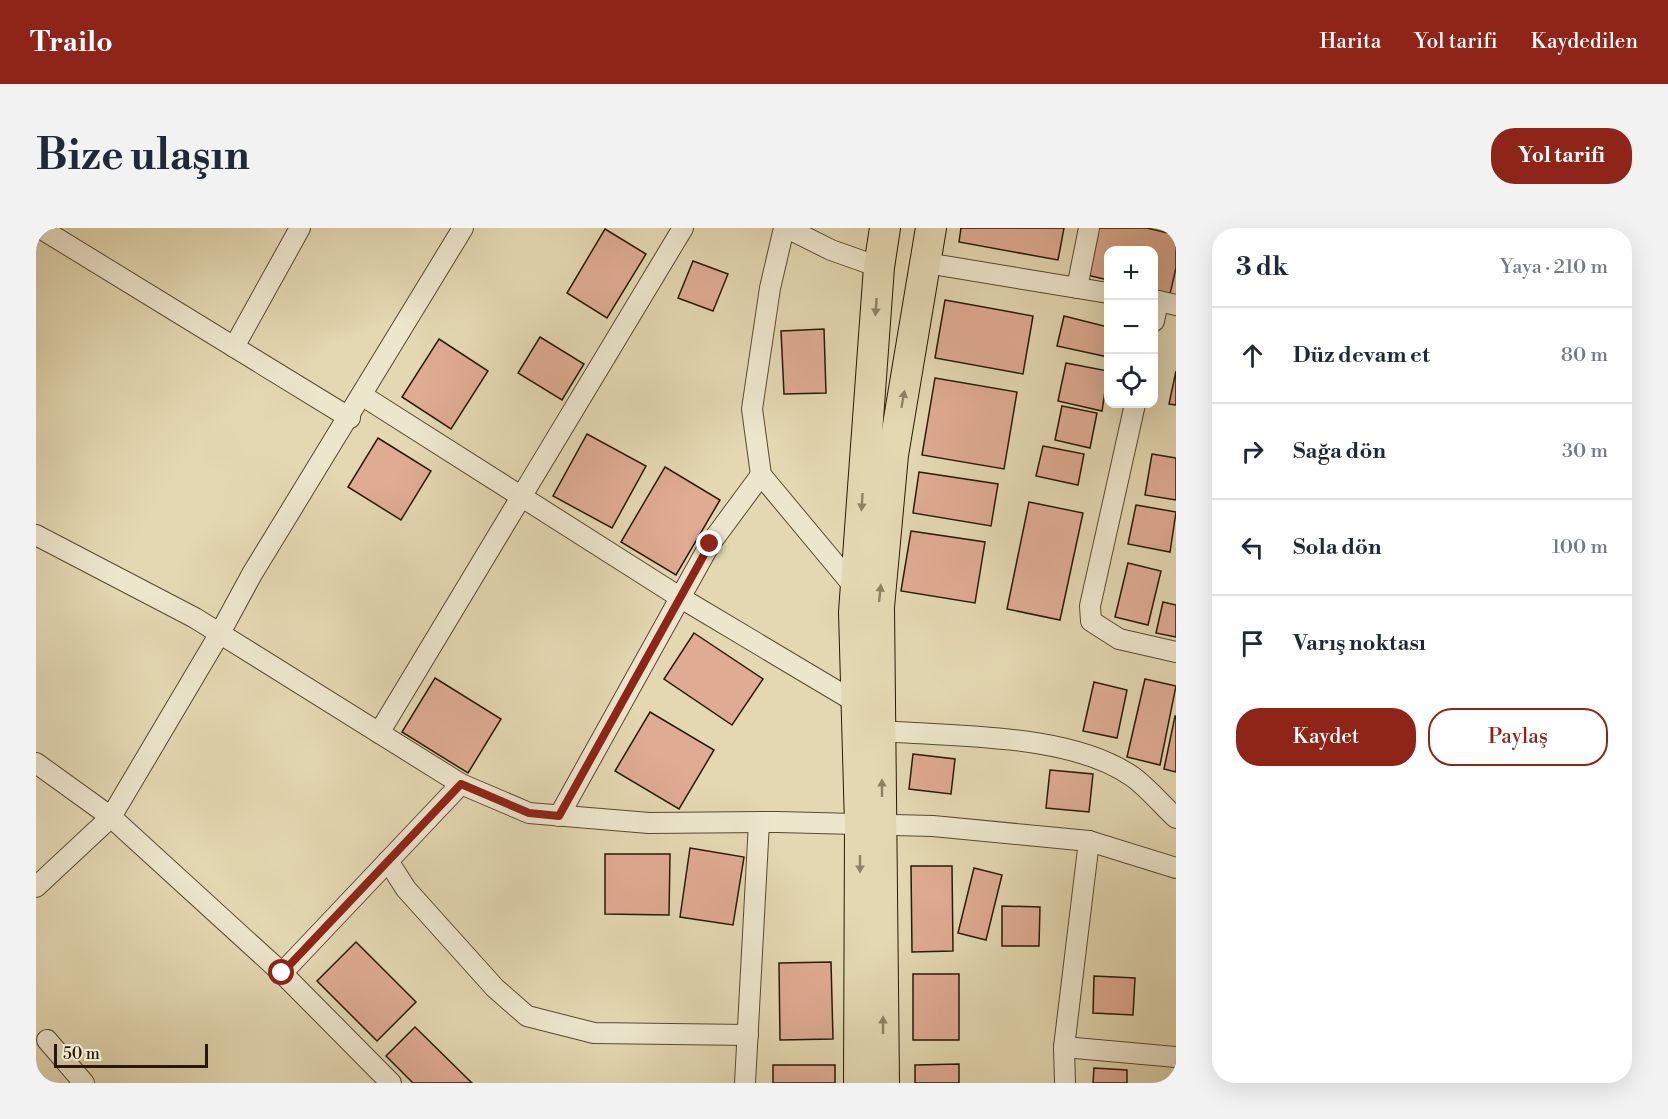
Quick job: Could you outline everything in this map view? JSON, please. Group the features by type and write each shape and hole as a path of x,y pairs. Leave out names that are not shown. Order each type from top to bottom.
{"main road":[{"path":"884,1083 871,825 857,703 856,589 879,267 885,228"},
{"path":"859,1083 871,825 882,731 879,607 893,455 931,228"}],"street":[{"path":"40,228 350,418"},
{"path":"234,347 300,228"},
{"path":"36,887 111,817 220,633 252,574 350,418 463,228"},
{"path":"379,733 523,498 683,228"},
{"path":"856,589 761,475 752,409 770,288 786,228 831,250 879,267"},
{"path":"1077,288 1089,228"},
{"path":"926,263 1104,292"},
{"path":"363,396 681,598 857,703"},
{"path":"1134,408 1090,606 1091,621 1119,639 1176,652"},
{"path":"559,816 710,544 761,475"},
{"path":"36,535 220,633 461,784 529,813 649,823 759,822 933,826 1089,841 1176,868"},
{"path":"882,731 1049,744 1088,753 1133,777 1176,818"},
{"path":"36,763 111,817 282,973 391,1083"},
{"path":"282,973 461,784"},
{"path":"745,1083 759,822"},
{"path":"1065,1083 1064,1047 1089,841"},
{"path":"388,861 413,898 495,988 527,1016 594,1033 748,1035"},
{"path":"47,1040 84,1083"},
{"path":"1064,1047 1176,1057"}],"building":[{"path":"961,228 1064,228 1058,260 959,242"},
{"path":"1098,228 1147,228 1176,235 1176,268 1170,294 1158,291 1158,246 1104,246 1104,279 1087,275"},
{"path":"605,229 646,254 607,318 567,293"},
{"path":"693,261 728,274 713,311 678,298"},
{"path":"945,300 1033,316 1023,374 935,358"},
{"path":"1064,316 1104,326 1104,356 1057,346"},
{"path":"824,329 826,393 784,394 781,331"},
{"path":"540,337 584,364 562,400 518,373"},
{"path":"439,339 488,371 451,429 402,397"},
{"path":"1066,363 1104,370 1102,411 1058,401"},
{"path":"1176,371 1176,405 1169,404"},
{"path":"935,378 1017,392 1004,469 922,455"},
{"path":"1062,406 1097,413 1090,448 1055,440"},
{"path":"587,434 646,466 612,528 553,496"},
{"path":"378,438 431,471 401,520 348,487"},
{"path":"1043,446 1084,454 1078,485 1036,476"},
{"path":"1152,454 1176,458 1176,500 1145,495"},
{"path":"665,467 720,500 676,575 621,542"},
{"path":"919,472 998,484 991,526 913,513"},
{"path":"1029,502 1083,513 1060,620 1007,609"},
{"path":"1136,505 1176,512 1170,552 1128,544"},
{"path":"911,531 985,542 975,603 901,591"},
{"path":"1128,563 1161,571 1148,625 1115,617"},
{"path":"1163,602 1176,605 1176,637 1156,633"},
{"path":"694,633 763,679 732,725 664,679"},
{"path":"435,678 501,719 468,773 402,732"},
{"path":"1145,679 1176,686 1160,765 1127,757"},
{"path":"1094,682 1127,690 1117,738 1083,731"},
{"path":"650,712 714,750 679,809 615,771"},
{"path":"1176,716 1176,772 1164,769"},
{"path":"913,754 955,759 951,794 909,789"},
{"path":"1050,770 1093,774 1089,812 1046,808"},
{"path":"690,848 744,857 733,925 680,917"},
{"path":"605,854 670,854 669,915 605,914"},
{"path":"911,866 952,866 953,951 912,952"},
{"path":"974,868 1002,875 986,940 958,933"},
{"path":"1002,906 1040,907 1039,946 1002,946"},
{"path":"356,942 416,1002 377,1041 317,981"},
{"path":"831,962 833,1039 780,1040 779,963"},
{"path":"913,974 959,974 959,1040 913,1040"},
{"path":"1094,976 1135,978 1133,1015 1093,1013"},
{"path":"415,1027 472,1083 413,1083 386,1056"},
{"path":"959,1064 959,1083 915,1083 915,1065"},
{"path":"773,1065 835,1065 835,1083 773,1083"},
{"path":"1094,1068 1127,1070 1127,1083 1093,1083"}],"route":[{"path":"282,973 461,784 529,813 559,816 710,544"}]}
